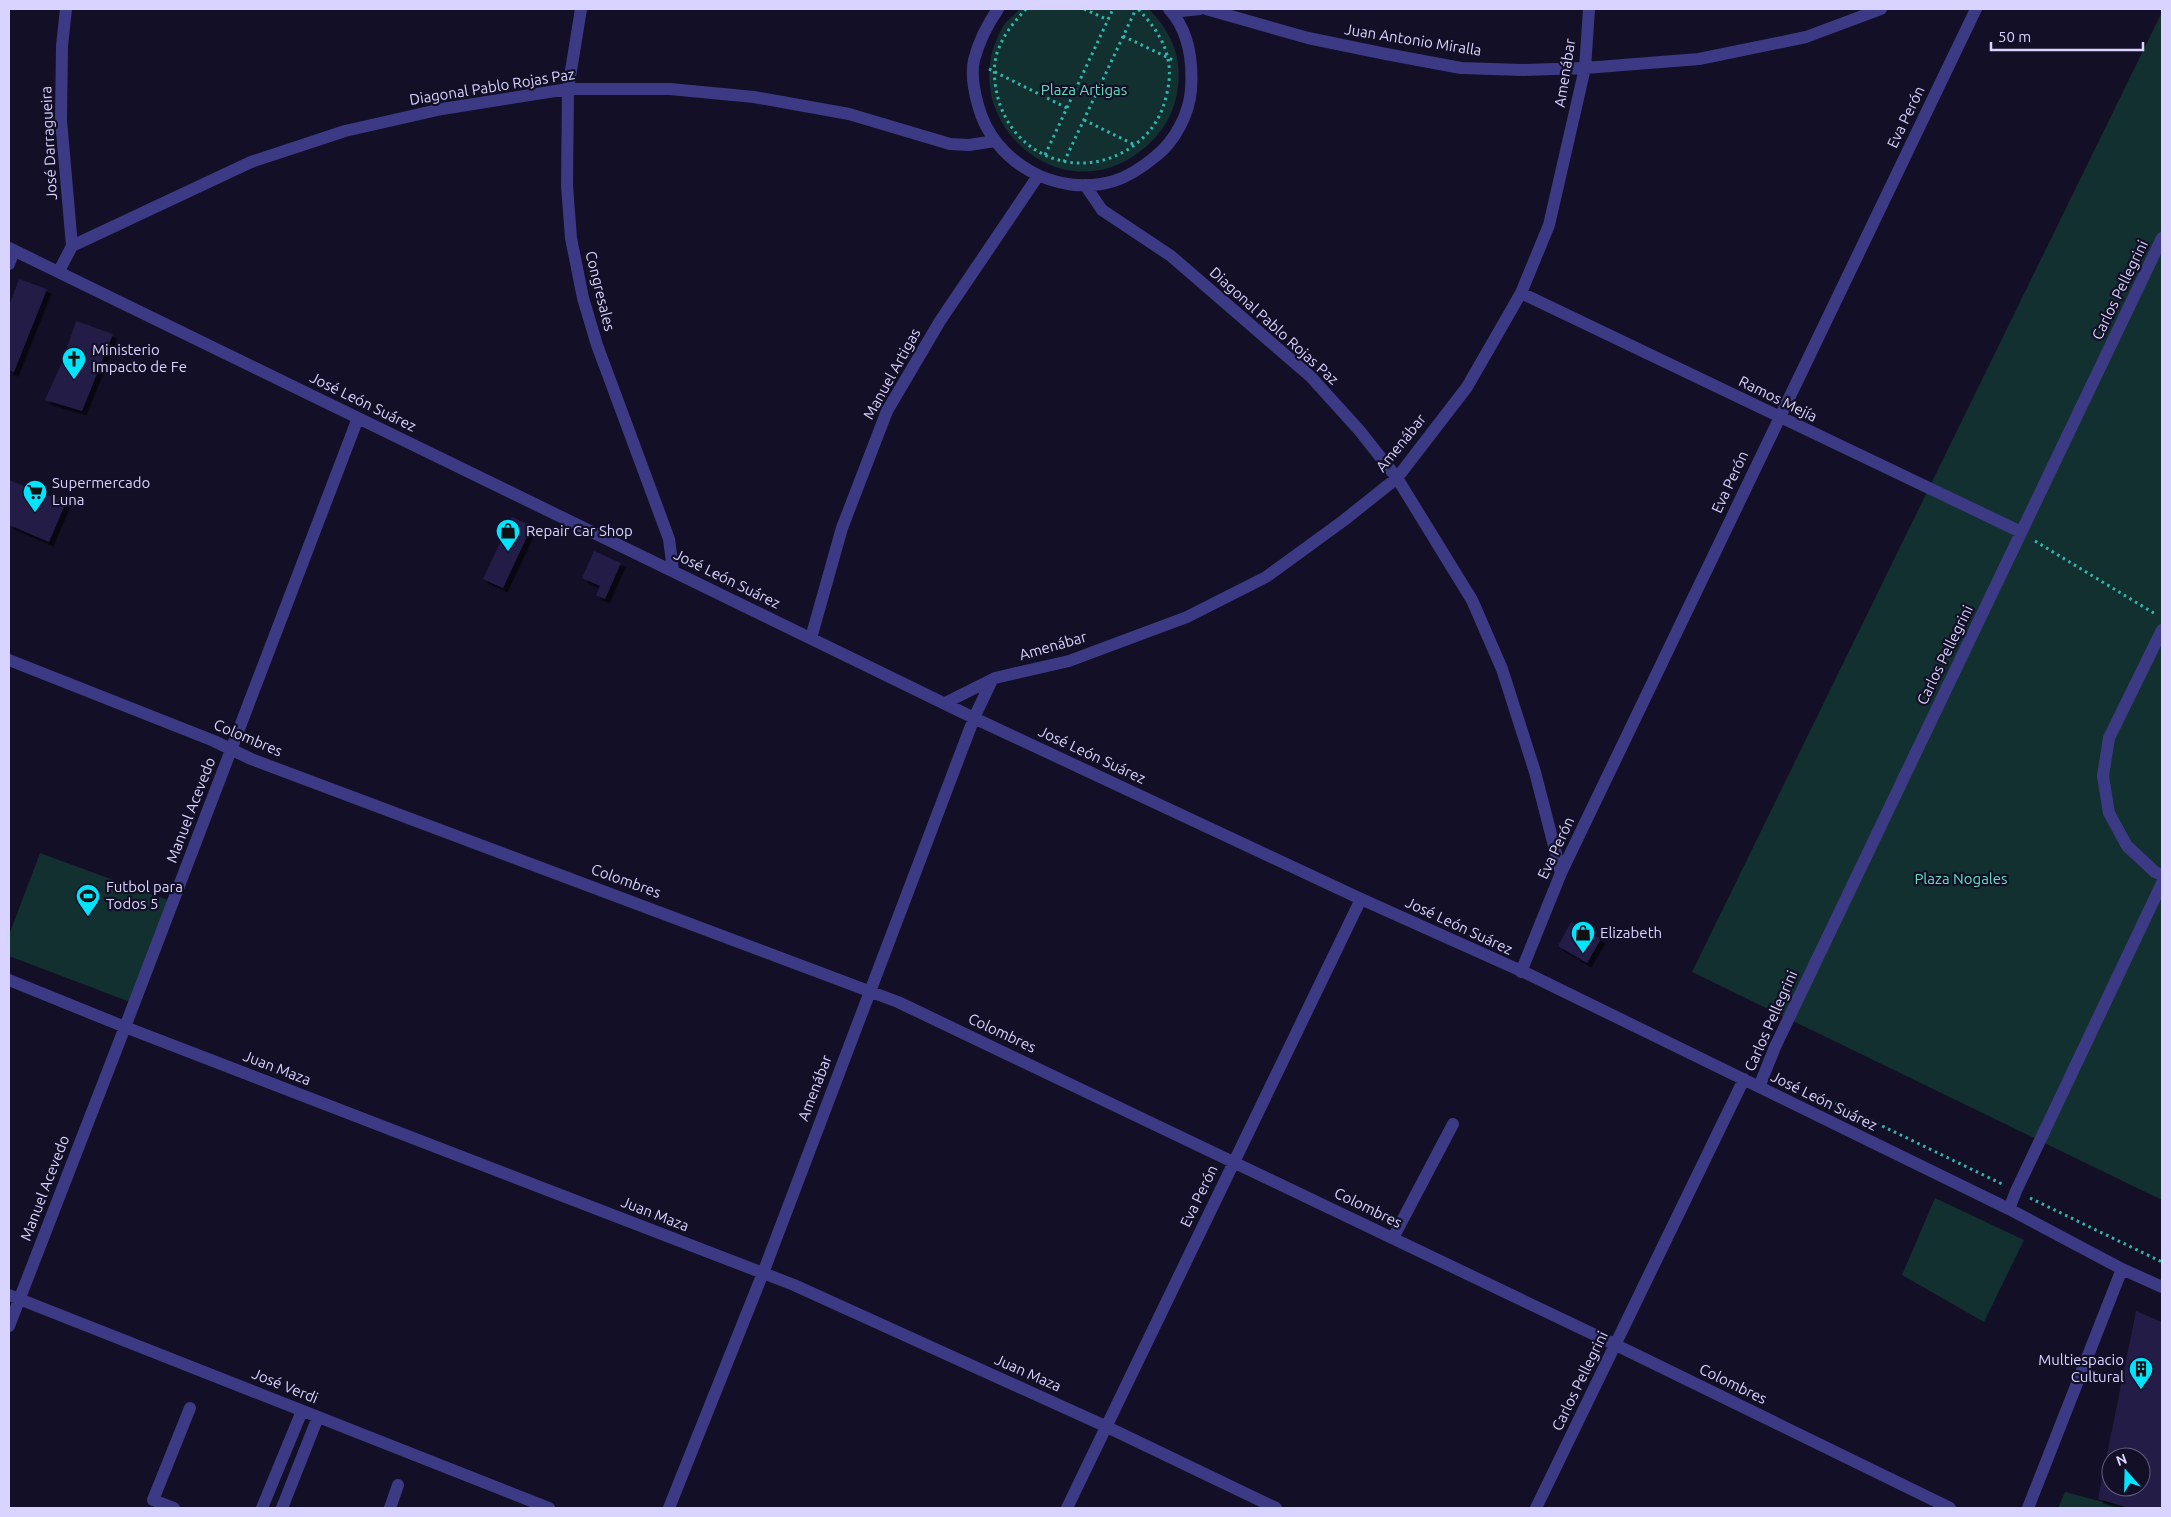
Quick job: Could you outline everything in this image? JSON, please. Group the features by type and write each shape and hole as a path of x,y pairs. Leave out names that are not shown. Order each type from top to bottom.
{"street":[{"name":"José Darragueira","path":"66,9 62,46 61,120 72,246"},
{"name":"Congresales","path":"581,9 568,90 568,203 571,238 583,298 620,410 669,539 673,570"},
{"path":"998,9 984,30 974,62 974,90 981,117 994,141 1007,155 1038,176 1061,183 1085,185 1114,181 1141,169 1164,150 1181,126 1190,98 1192,68 1186,39 1170,10 1200,9"},
{"name":"Juan Antonio Miralla","path":"1206,9 1308,38 1461,68 1522,70 1585,68 1699,59 1806,36 1882,9"},
{"name":"Amenábar","path":"946,703 992,680 1069,661 1188,617 1266,577 1343,521 1397,478 1467,387 1521,293 1549,225 1585,68 1589,9"},
{"name":"Eva Perón","path":"1521,972 1561,874 1976,9"},
{"name":"Diagonal Pablo Rojas Paz","path":"72,246 252,162 345,132 442,109 568,90 670,89 754,97 849,114 950,144 969,145 994,141"},
{"name":"Manuel Artigas","path":"811,638 842,528 887,411 940,320 1038,176"},
{"name":"Diagonal Pablo Rojas Paz","path":"1085,185 1102,210 1171,256 1311,377 1359,430 1397,478 1472,600 1502,669 1535,772 1561,874"},
{"name":"Carlos Pellegrini","path":"1759,1087 1775,1047 2162,238"},
{"path":"59,271 72,246"},
{"path":"9,264 11,249"},
{"name":"José León Suárez","path":"11,249 974,718 1521,972 1744,1079 2009,1209 2122,1269 2162,1287"},
{"name":"Ramos Mejía","path":"1521,293 1779,418 2021,532"},
{"name":"Manuel Acevedo","path":"9,1326 14,1297 125,1027 358,418"},
{"path":"2162,630 2109,738 2103,776 2109,813 2127,846 2155,872 2162,875"},
{"name":"Colombres","path":"9,660 214,741 231,750 869,990 1234,1161 1616,1344 1950,1508"},
{"name":"Amenábar","path":"669,1508 762,1273 974,718 992,680"},
{"path":"2009,1209 2162,883"},
{"name":"Eva Perón","path":"1067,1508 1361,899"},
{"name":"Juan Maza","path":"9,980 125,1027 803,1289 1105,1426 1276,1508"},
{"name":"Carlos Pellegrini","path":"1536,1508 1744,1079"},
{"path":"1393,1238 1453,1124"},
{"path":"2028,1508 2122,1269"},
{"name":"José Verdi","path":"14,1297 549,1508"},
{"path":"174,1508 153,1500 190,1408"},
{"path":"262,1508 302,1411"},
{"path":"282,1508 318,1417"},
{"path":"390,1508 398,1485"}],"path":[{"path":"1026,9 1008,28 997,54 994,82 1000,109 1014,133 1035,151 1064,162 1091,164 1120,155 1145,138 1162,113 1170,84 1168,58 1155,26 1137,9 1064,162"},
{"path":"1084,9 1108,20"},
{"path":"1045,155 1113,9"},
{"path":"1124,36 1192,68"},
{"path":"974,62 1067,108"},
{"path":"1084,120 1135,145"},
{"path":"2021,532 2162,618"}],"green space":[{"name":"Plaza Artigas","path":"1020,9 1149,9 1165,30 1176,52 1179,76 1172,110 1165,124 1151,142 1138,153 1106,169 1074,171 1045,163 1020,145 1001,120 990,91 991,58 1004,25"},
{"name":"Plaza Nogales","path":"2162,12 2162,1200 1692,972"},
{"name":"Futbol para Todos 5","path":"40,853 168,900 130,1002 9,956 9,935"},
{"path":"1935,1198 2024,1240 1984,1322 1902,1275"},
{"path":"2065,1492 2126,1508 2058,1508"}],"building":[{"path":"19,279 47,289 14,372 9,370 9,306"},
{"name":"Ministerio Impacto de Fe","path":"76,321 113,334 82,411 45,400 63,360"},
{"name":"Supermercado Luna","path":"9,480 66,502 49,542 9,525"},
{"name":"Repair Car Shop","path":"512,517 532,526 503,588 483,579"},
{"path":"594,551 621,563 605,599 596,595 600,586 582,578"},
{"path":"1571,922 1601,939 1587,963 1558,946"},
{"name":"Multiespacio Cultural","path":"2136,1311 2162,1322 2162,1508 2129,1508 2098,1499 2101,1484 2101,1497 2151,1497 2151,1447 2109,1447"}],"place":[{"name":"Ministerio Impacto de Fe","path":"74,380"},
{"name":"Supermercado Luna","path":"35,513"},
{"name":"Repair Car Shop","path":"508,552"},
{"name":"Futbol para Todos 5","path":"88,917"},
{"name":"Elizabeth","path":"1583,954"},
{"name":"Multiespacio Cultural","path":"2141,1390"}]}
